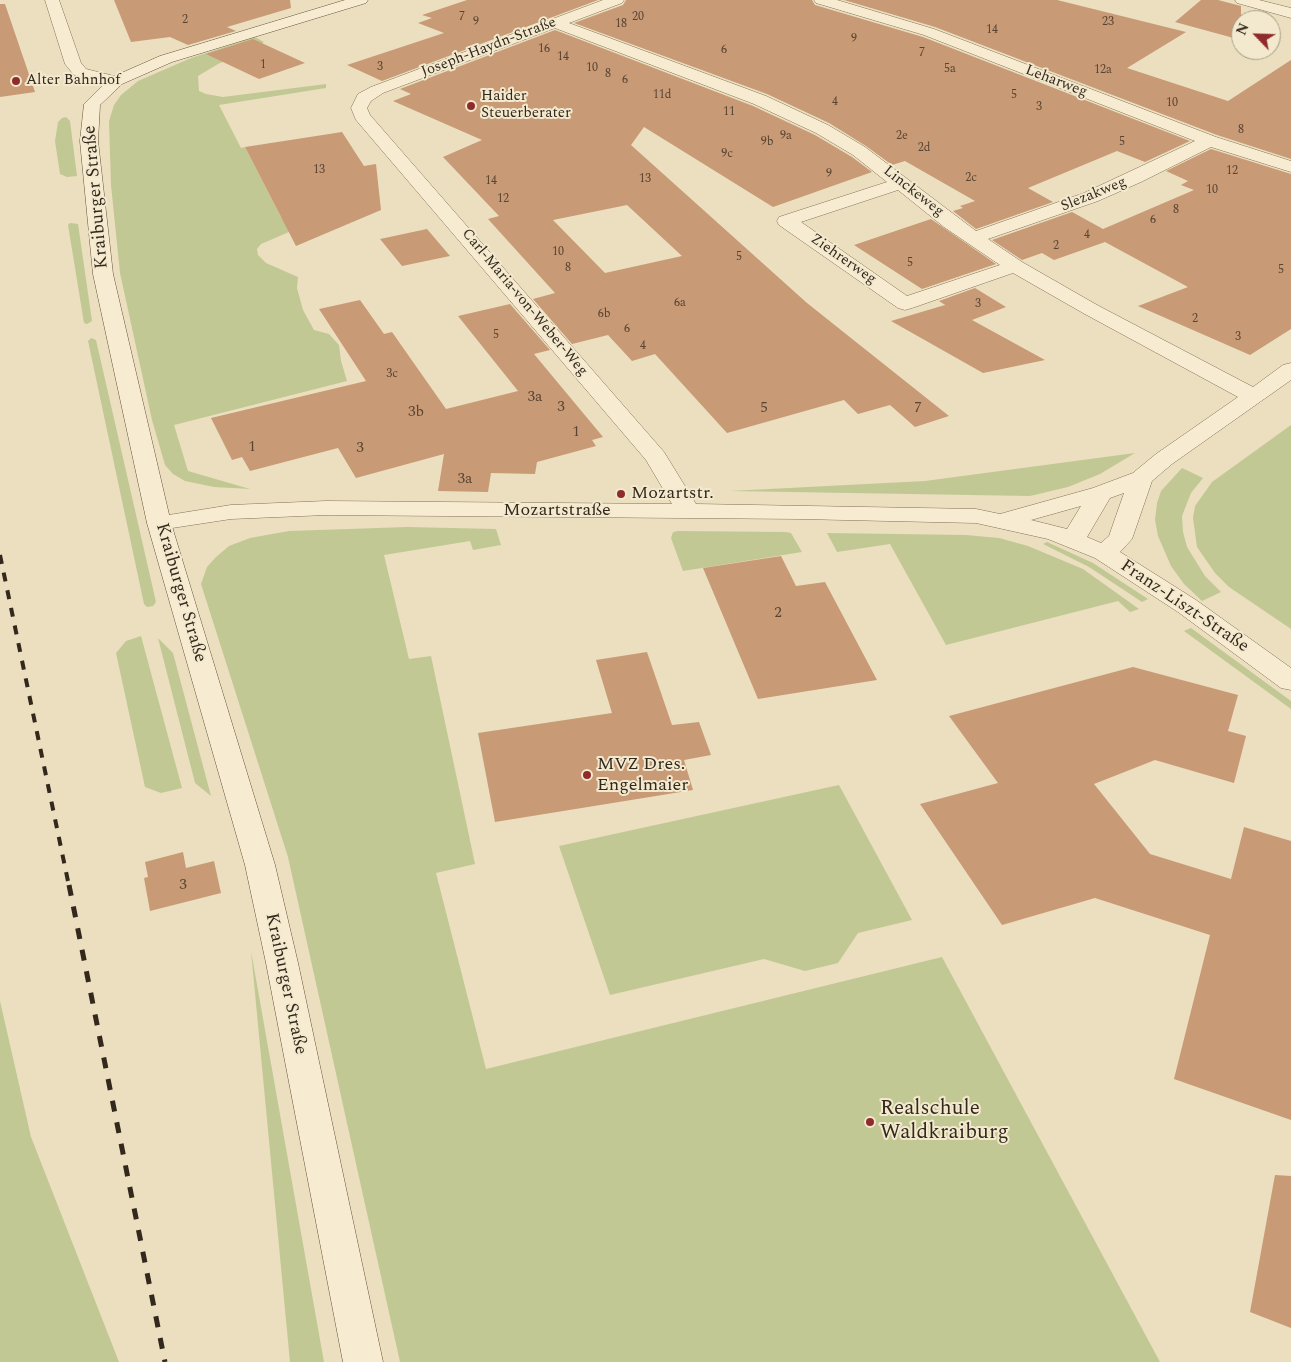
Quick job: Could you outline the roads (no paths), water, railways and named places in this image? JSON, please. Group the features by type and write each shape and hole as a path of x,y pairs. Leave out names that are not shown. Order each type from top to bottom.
{"street":[{"path":"52,0 73,64 80,72 90,76 116,81"},
{"name":"Kraiburger Straße","path":"361,0 166,60 116,81 92,104 89,141 103,274 159,523 260,865 282,963 363,1362"},
{"name":"Joseph-Haydn-Straße","path":"364,98 368,94 395,83 617,0"},
{"name":"Leharweg","path":"820,0 929,32 1210,141 1291,167"},
{"path":"1242,0 1291,13"},
{"name":"Linckeweg","path":"555,23 731,88 793,114 845,141 974,238 1015,266 1090,309 1254,396"},
{"name":"Carl-Maria-von-Weber-Weg","path":"364,98 359,108 362,116 656,457 688,512"},
{"name":"Slezakweg","path":"974,238 1091,197 1135,178 1210,141"},
{"name":"Ziehrerweg","path":"902,183 786,221 906,304 1015,266"},
{"path":"1004,520 1101,493 1141,478 1164,459 1291,370"},
{"path":"1104,553 1120,539 1141,478"},
{"path":"1073,539 1101,493"},
{"name":"Mozartstraße","path":"159,523 231,512 276,509 948,514 1004,520 1073,539"},
{"name":"Franz-Liszt-Straße","path":"1073,539 1104,553 1187,606 1291,681"}],"railway":[{"path":"0,555 69,886"},
{"path":"69,885 165,1362"}],"place":[{"name":"Alter Bahnhof","path":"16,81"},
{"name":"Haider Steuerberater","path":"471,106"},
{"name":"Mozartstr.","path":"621,494"},
{"name":"MVZ Dres. Engelmaier","path":"587,775"},
{"name":"Realschule Waldkraiburg","path":"870,1122"}]}
